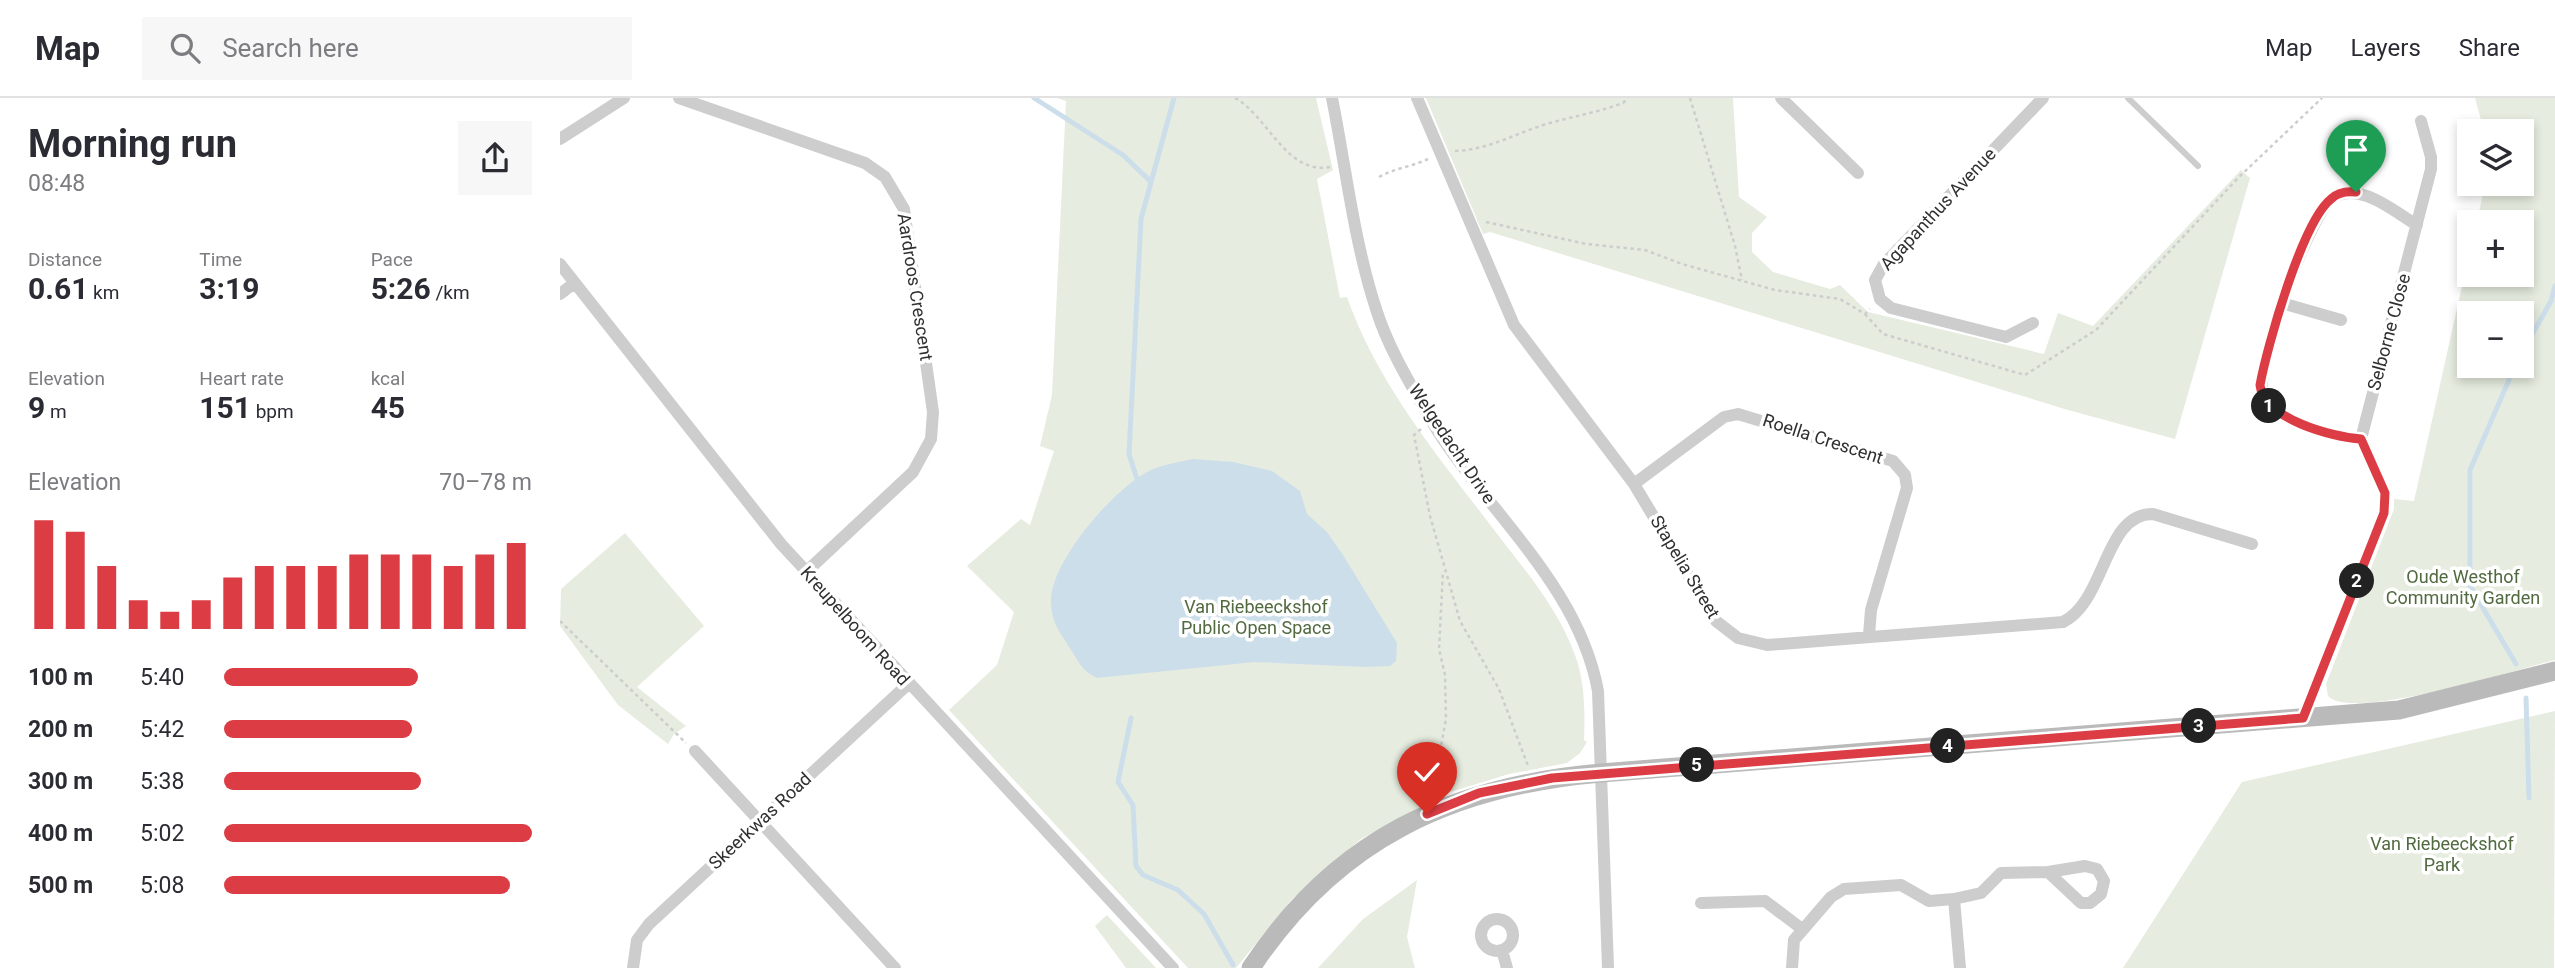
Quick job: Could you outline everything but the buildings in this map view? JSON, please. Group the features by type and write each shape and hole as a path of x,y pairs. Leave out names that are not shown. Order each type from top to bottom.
{"street":[{"path":"560,139 624,98"},
{"name":"Aardroos Crescent","path":"679,98 865,163 885,177 904,209 933,412 931,439 913,472 806,572"},
{"name":"Welgedacht Drive","path":"1332,98 1368,281 1391,348 1431,420 1560,595 1579,630 1593,666 1598,691 1608,968"},
{"name":"Stapelia Street","path":"1417,98 1514,325 1634,484 1676,550 1711,613 1730,634 1747,642 1768,645 1869,635 2063,622 2084,607 2093,593 2108,552 2132,520 2153,514 2252,544"},
{"path":"1781,98 1858,173"},
{"name":"Agapanthus Avenue","path":"1880,299 1875,287 1880,269 2043,98"},
{"name":"Selborne Close","path":"2361,439 2432,163 2421,121"},
{"path":"2303,718 2385,509 2385,493 2361,439 2340,438 2277,412 2263,399 2262,378 2294,265 2323,208 2336,195 2349,192 2363,195 2417,225"},
{"name":"Kreupelboom Road","path":"560,264 573,284 806,572 1172,968"},
{"path":"560,293 573,284"},
{"path":"1880,299 1891,308 2006,337 2033,323"},
{"path":"2282,303 2341,320"},
{"name":"Roella Crescent","path":"1634,484 1724,418 1738,414 1893,461 1905,475 1907,488 1871,610 1869,635"},
{"path":"1251,968 1280,928 1323,883 1375,842 1427,814 1479,793 1529,781 1601,773 2399,710 2555,670"},
{"name":"Skeerkwas Road","path":"633,968 634,949 642,931 908,685"},
{"path":"695,751 895,968"},
{"path":"1792,968 1794,940 1831,897 1844,890 1901,885 1929,901 1954,899 1981,893 2001,873 2048,872"},
{"path":"1954,899 1960,968"},
{"path":"1701,903 1765,901 1802,929"},
{"path":"1502,950 1507,968"}],"lane":[{"path":"2128,98 2198,166"}],"path":[{"path":"1235,98 1294,158 1320,169 1334,167"},
{"path":"1448,151 1480,147 1550,123 1581,118 1623,103 1628,98"},
{"path":"1690,98 1735,246 1742,281"},
{"path":"1469,224 1478,220 1587,244 1645,250 1775,290 1840,299 1865,314 1883,334 2025,375 2096,330 2239,177 2322,98"},
{"path":"1379,177 1432,157"},
{"path":"1865,314 1880,299"},
{"path":"1431,420 1415,435 1420,472 1444,568 1460,621 1504,702 1529,766 1529,781"},
{"path":"1427,814 1424,795 1439,757 1446,719 1445,676 1439,649 1444,568"},
{"path":"560,621 695,751"}],"green space":[{"name":"Van Riebeeckshof Public Open Space","path":"1057,98 1316,98 1333,170 1317,179 1340,298 1347,297 1376,362 1414,423 1552,608 1575,655 1581,676 1584,740 1587,742 1580,753 1567,763 1509,774 1447,793 1361,839 1293,898 1236,968 1188,968 949,710 997,665 1014,612 967,566 1021,519 1030,525 1054,451 1040,446 1052,395 1066,101"},
{"path":"1426,98 1733,98 1739,197 1767,217 1752,233 1752,252 1773,272 1830,289 1840,285 1868,312 2044,354 2058,313 2093,326 2241,170 2250,178 2175,439 2068,410 1490,232 1483,234"},
{"name":"Oude Westhof Community Garden","path":"2475,98 2555,98 2555,660 2437,691 2368,703 2343,702 2328,696 2326,684 2394,509 2394,499 2414,501 2457,309 2457,378 2534,378 2534,301 2459,301 2462,287 2534,287 2534,210 2480,210 2482,196 2534,196 2534,119 2481,119"},
{"path":"625,533 704,626 637,687 686,726 674,734 668,744 618,705 560,626 561,589"},
{"name":"Van Riebeeckshof Park","path":"2555,711 2554,968 2123,968 2242,782"},
{"path":"1417,880 1407,937 1415,968 1318,968 1363,919"},
{"path":"1107,915 1156,968 1126,968 1095,926"}],"water":[{"path":"1193,459 1233,462 1272,471 1300,491 1307,514 1327,532 1397,643 1396,661 1390,666 1365,667 1255,662 1097,678 1084,669 1059,632 1053,618 1053,587 1060,568 1087,528 1120,492 1151,470"}],"waterway":[{"path":"1034,98 1123,155 1151,182"},
{"path":"1137,479 1129,454 1141,219 1174,98"},
{"path":"2534,331 2551,301 2555,286"},
{"path":"2510,378 2470,470 2470,586 2516,664"},
{"path":"2526,698 2529,798"},
{"path":"1131,718 1118,782 1133,805 1136,866 1143,875 1178,890 1204,914 1233,965"}],"route":[{"path":"1427,814 1479,793 1552,778 2303,718 2384,513 2386,499 2361,439 2340,438 2271,409 2263,399 2260,385 2294,265 2326,203 2341,193 2356,192"}]}
